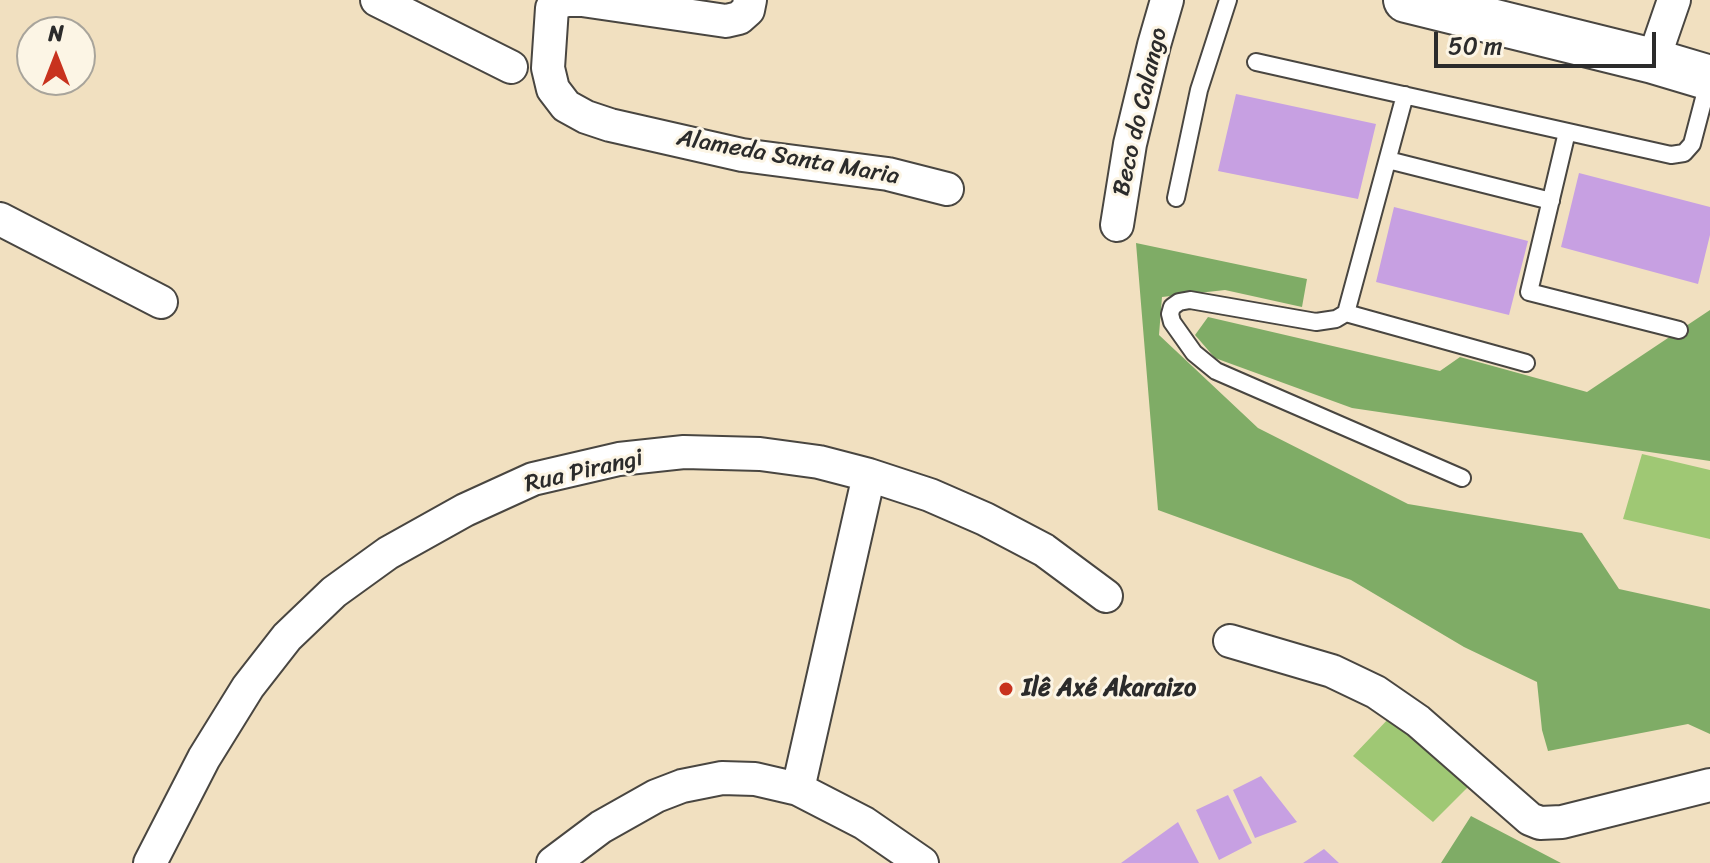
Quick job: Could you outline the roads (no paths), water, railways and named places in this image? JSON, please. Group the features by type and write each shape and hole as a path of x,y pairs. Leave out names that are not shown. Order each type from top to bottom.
{"street":[{"path":"377,0 511,67"},
{"name":"Alameda Santa Maria","path":"750,0 748,10 739,18 726,21 582,0 557,3 552,8 548,68 553,89 566,106 610,125 742,155 888,174 947,189"},
{"name":"Beco do Calango","path":"1117,225 1130,144 1167,0"},
{"path":"1406,0 1710,78"},
{"path":"1653,61 1674,0"},
{"path":"0,219 161,302"},
{"name":"Rua Pirangi","path":"150,863 211,746 248,687 287,637 334,592 388,553 465,510 533,479 619,459 684,452 760,454 819,462 930,495 985,519 1044,550 1106,596"},
{"path":"798,789 869,475"},
{"path":"1230,641 1332,671 1376,692 1418,721 1530,819 1540,823 1562,822 1710,785"},
{"path":"553,863 601,827 656,796 682,786 722,778 755,779 798,789 864,823 922,863"}],"lane":[{"path":"1176,198 1199,90 1228,0"},
{"path":"1256,62 1671,155 1684,153 1692,144 1710,78"},
{"path":"1405,95 1346,313 1336,319 1316,322 1190,300 1179,302 1172,307 1170,314 1172,322 1194,353 1216,371 1462,478"},
{"path":"1567,132 1529,292 1679,330"},
{"path":"1388,160 1551,201"},
{"path":"1346,313 1526,363"}],"place":[{"name":"Ilê Axé Akaraizo","path":"1006,689"}]}
